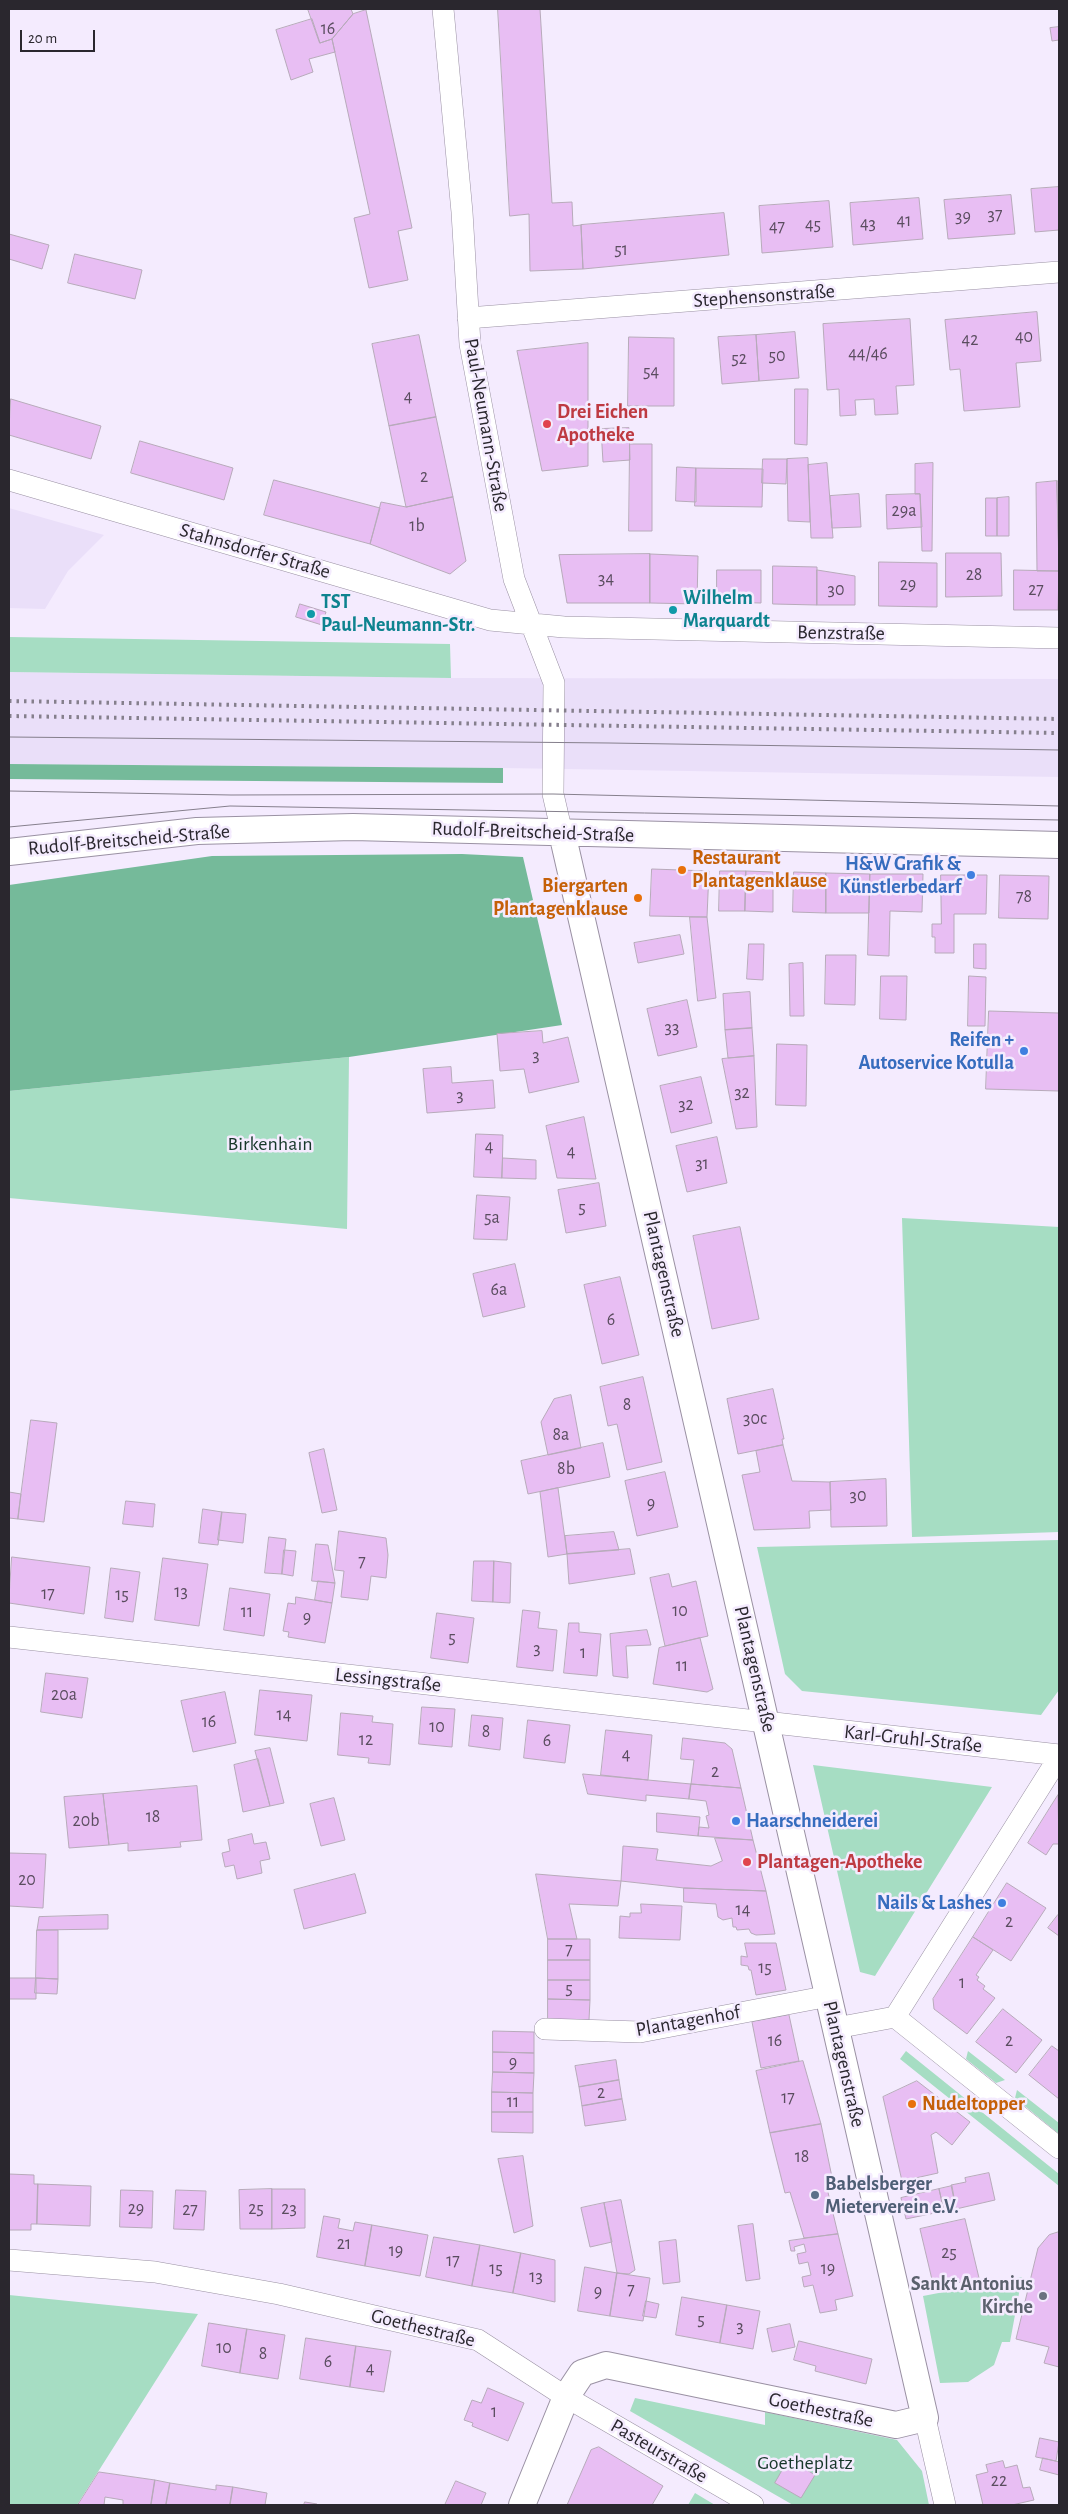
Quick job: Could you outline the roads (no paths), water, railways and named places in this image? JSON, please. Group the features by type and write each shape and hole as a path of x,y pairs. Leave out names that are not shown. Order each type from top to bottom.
{"street":[{"name":"Paul-Neumann-Straße","path":"443,9 462,212 470,344 514,579 554,684 553,794 562,833"},
{"name":"Stephensonstraße","path":"468,318 1059,272"},
{"name":"Stahnsdorfer Straße","path":"9,480 490,620 532,624"},
{"name":"Benzstraße","path":"532,624 1059,638"},
{"name":"Rudolf-Breitscheid-Straße","path":"9,852 197,831 353,827 1059,845"},
{"name":"Plantagenstraße","path":"562,833 946,2505"},
{"name":"Lessingstraße","path":"9,1637 767,1723"},
{"name":"Karl-Gruhl-Straße","path":"767,1723 1059,1756"},
{"path":"836,2028 895,2017 1059,1756"},
{"name":"Plantagenhof","path":"545,2029 640,2032 829,1996"},
{"path":"895,2017 1059,2148"},
{"name":"Goethestraße","path":"9,2260 165,2274 279,2294 478,2340 566,2396 582,2373 606,2365 896,2425 925,2418"},
{"path":"522,2505 566,2396"},
{"name":"Pasteurstraße","path":"566,2396 753,2505"}],"tram line":[{"path":"9,737 1059,750"},
{"path":"9,791 231,795 553,794 1059,806"},
{"path":"9,827 230,806 1059,820"}],"railway":[{"path":"9,701 1059,719"},
{"path":"9,716 1059,733"}],"place":[{"name":"Drei Eichen Apotheke","path":"547,424"},
{"name":"Wilhelm Marquardt","path":"673,610"},
{"name":"TST Paul-Neumann-Str.","path":"311,614"},
{"name":"Restaurant Plantagenklause","path":"682,870"},
{"name":"H&W Grafik & Künstlerbedarf","path":"971,875"},
{"name":"Biergarten Plantagenklause","path":"638,898"},
{"name":"Reifen + Autoservice Kotulla","path":"1024,1051"},
{"name":"Haarschneiderei","path":"736,1821"},
{"name":"Plantagen-Apotheke","path":"747,1862"},
{"name":"Nails & Lashes","path":"1002,1903"},
{"name":"Nudeltopper","path":"912,2104"},
{"name":"Babelsberger Mieterverein e.V.","path":"815,2195"},
{"name":"Sankt Antonius Kirche","path":"1043,2296"}],"park label":[{"name":"Birkenhain","path":"270,1144"},
{"name":"Goetheplatz","path":"805,2463"}]}
